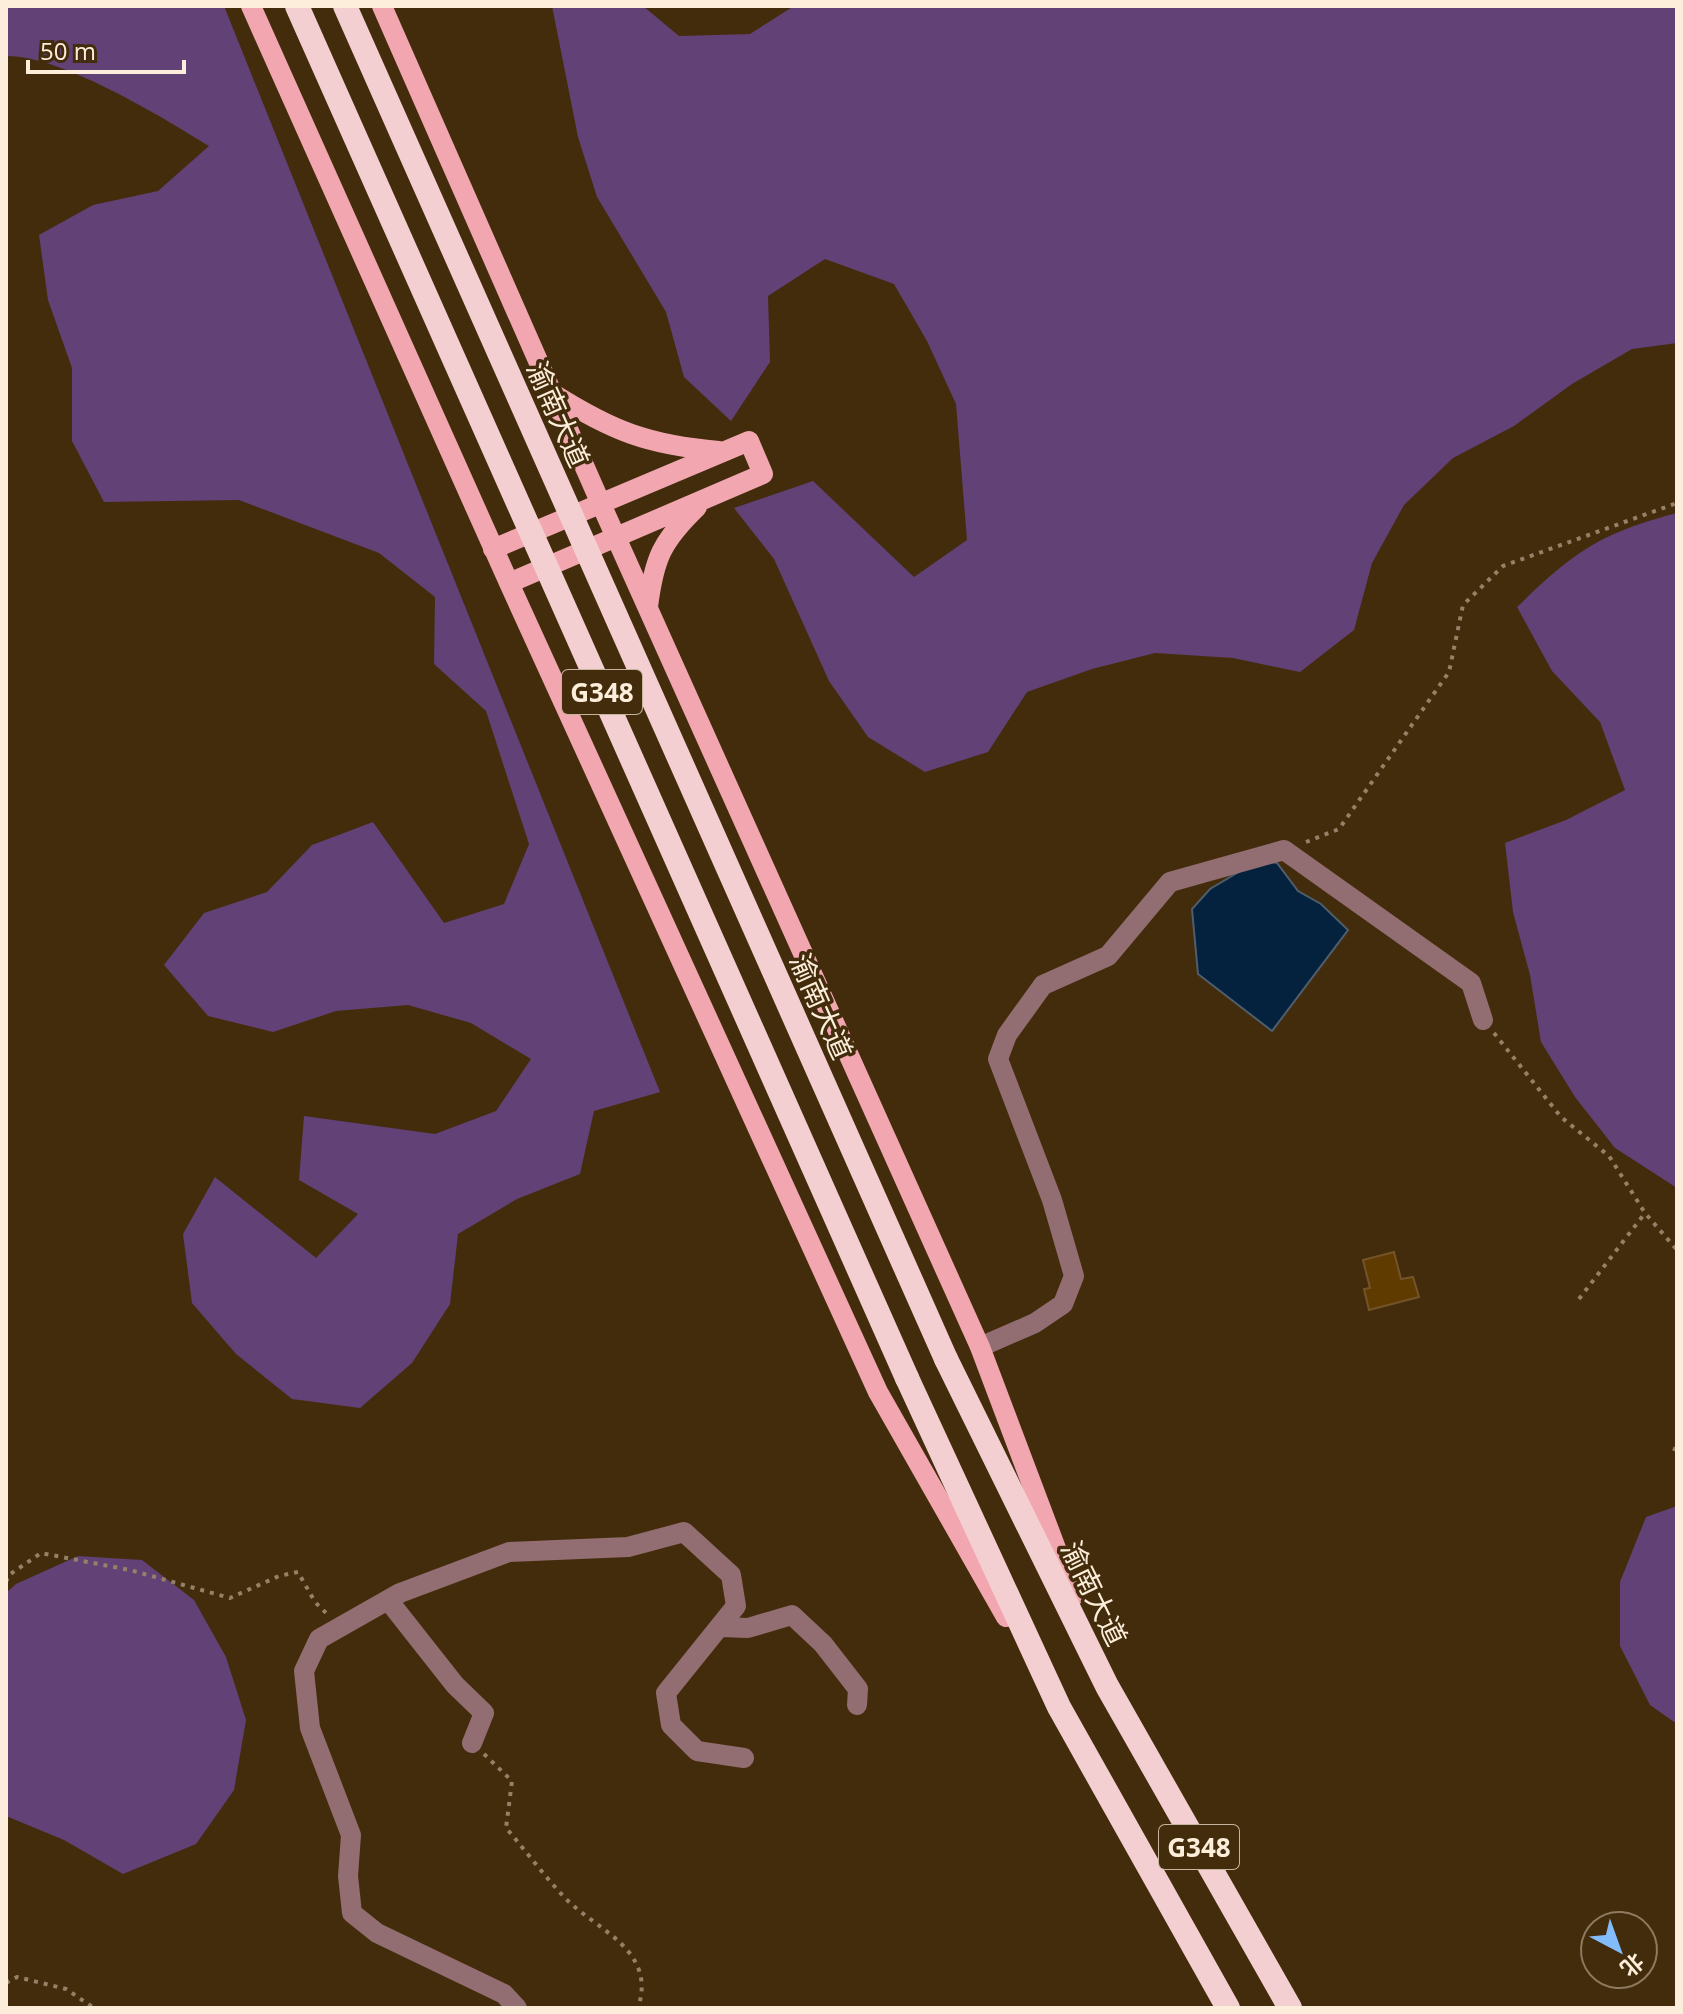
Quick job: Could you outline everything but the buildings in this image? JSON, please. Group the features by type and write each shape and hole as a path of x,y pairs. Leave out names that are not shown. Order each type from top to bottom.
{"highway":[{"name":"G348","path":"297,6 907,1378 1059,1707 1228,2008"},
{"name":"渝南大道","path":"345,6 946,1359 1107,1686 1290,2008"}],"main road":[{"path":"251,6 493,549 878,1392 1059,1707"},
{"path":"382,6 601,504 980,1347 1107,1686"},
{"path":"552,393 600,424 635,437 671,447 723,451"},
{"path":"493,549 749,441 763,474 509,583"},
{"path":"648,607 653,567 669,534 706,498"}],"street":[{"path":"980,1347 1035,1323 1063,1304 1074,1276 1052,1200 998,1059 1007,1035 1043,985 1108,956 1170,882 1284,850 1471,983 1483,1020"},
{"path":"517,2008 504,1994 377,1933 352,1913 348,1876 351,1835 310,1728 304,1671 319,1639 388,1600 509,1552 628,1547 684,1532 731,1575 736,1606 666,1693 671,1725 697,1751 744,1758"},
{"path":"388,1600 455,1685 484,1713 472,1743"},
{"path":"719,1627 748,1628 792,1615 823,1644 858,1689 857,1705"}],"path":[{"path":"1284,850 1339,829 1449,672 1463,605 1503,566 1677,503"},
{"path":"1483,1020 1561,1117 1609,1156 1645,1213 1677,1250"},
{"path":"1579,1299 1645,1213"},
{"path":"1674,1451 1677,1444"},
{"path":"6,1582 9,1575 41,1553 130,1570 230,1598 279,1576 298,1572 315,1602 340,1627"},
{"path":"472,1743 512,1781 506,1828 567,1900 626,1944 642,1980 638,2008"},
{"path":"6,1983 17,1977 66,1989 94,2008"}],"shaded area":[{"path":"6,6 224,6 660,1092 594,1111 580,1174 517,1199 458,1234 450,1304 412,1363 360,1408 292,1399 236,1354 192,1303 183,1234 215,1177 316,1258 358,1214 299,1180 304,1116 435,1134 496,1111 531,1059 471,1023 408,1005 336,1011 273,1032 208,1016 164,965 204,913 267,892 312,845 373,822 444,923 504,904 529,844 486,711 434,664 435,597 379,553 239,500 104,502 72,441 72,368 48,300 39,235 93,205 158,191 209,146 82,76 29,58 6,56"},
{"path":"552,6 643,6 679,36 750,34 794,6 1677,6 1677,343 1632,349 1572,384 1514,426 1453,458 1404,505 1372,563 1354,630 1300,672 1233,658 1155,653 1092,669 1027,692 988,752 925,772 868,737 829,681 774,559 734,508 813,481 914,577 967,540 956,404 927,341 894,284 825,259 768,296 770,362 731,421 684,377 666,312 597,197 578,137"},
{"path":"1677,513 1677,1188 1615,1148 1575,1097 1541,1042 1530,975 1513,912 1505,843 1566,820 1625,790 1600,722 1552,671 1517,607 1572,558 1590,547 1628,528"},
{"path":"1677,1506 1677,1724 1650,1705 1620,1646 1620,1582 1646,1517"},
{"path":"78,1556 142,1560 194,1600 226,1657 246,1720 234,1790 196,1844 123,1874 64,1840 6,1816 6,1593 16,1584"}],"water":[{"path":"1259,860 1277,863 1298,891 1321,904 1348,930 1272,1031 1198,974 1192,909 1210,889"}]}
